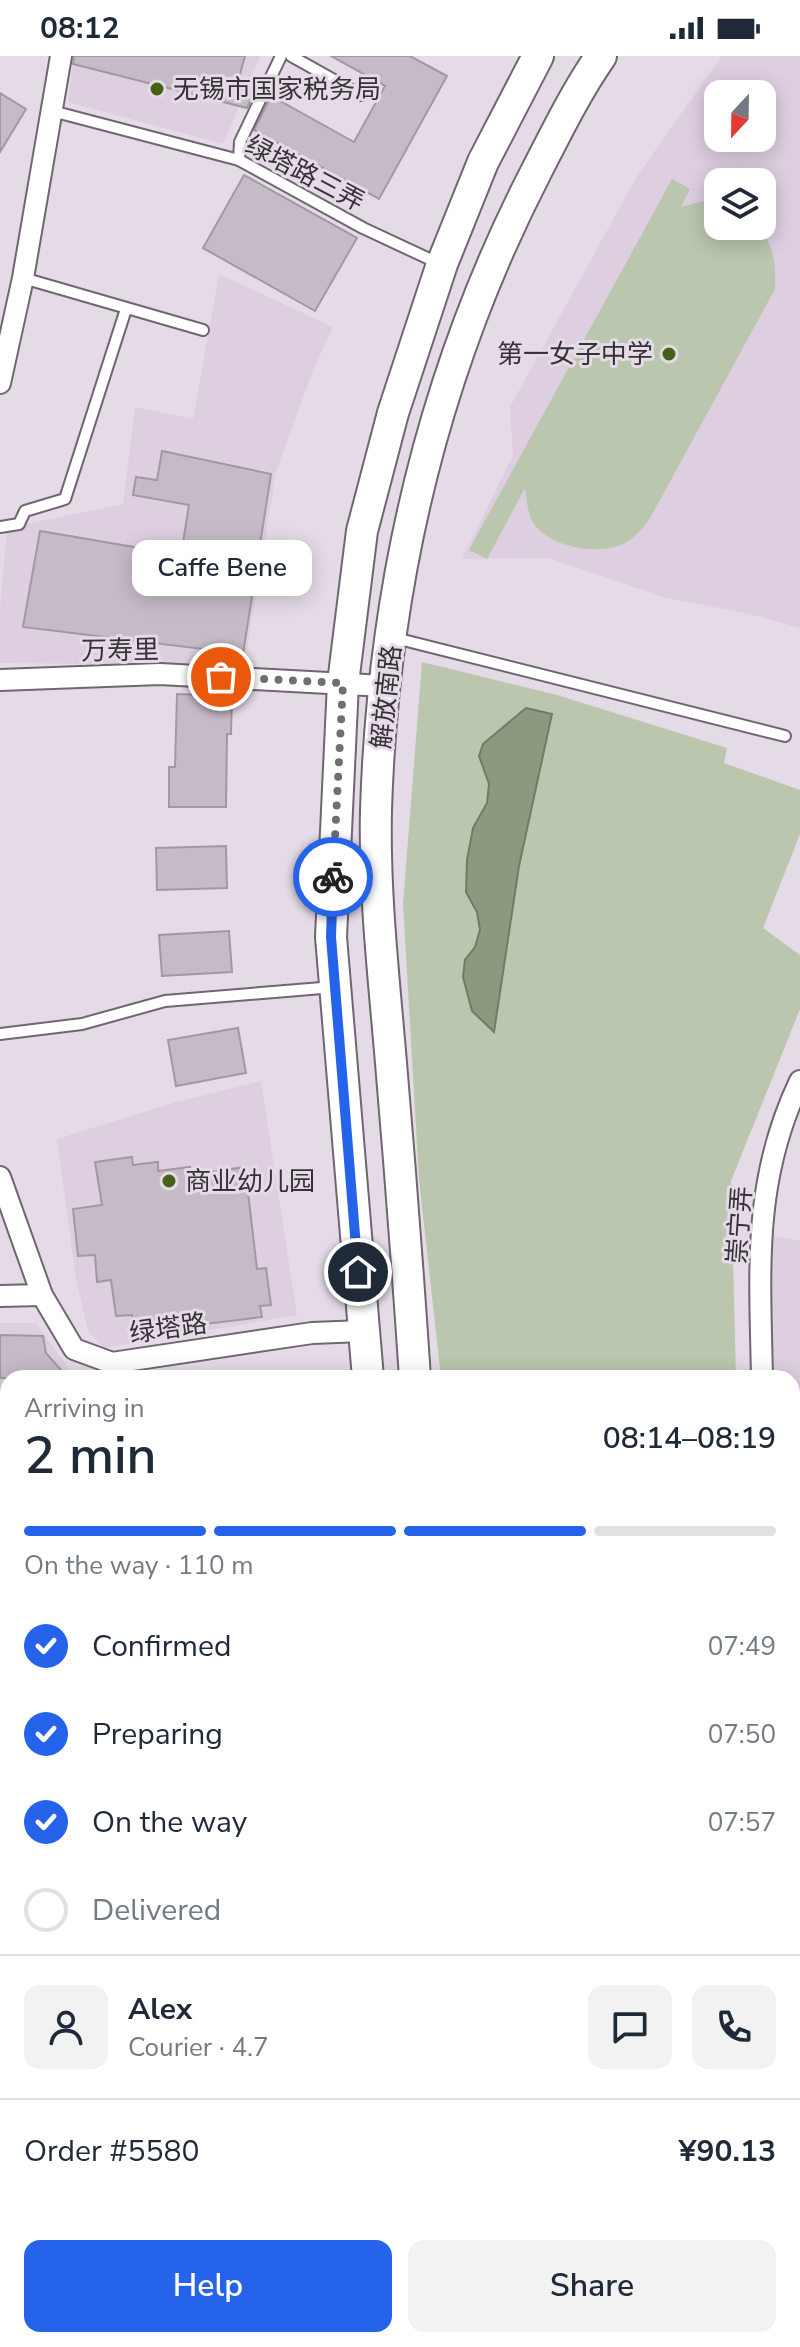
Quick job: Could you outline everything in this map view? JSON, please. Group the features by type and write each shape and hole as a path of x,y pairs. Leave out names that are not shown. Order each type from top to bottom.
{"main road":[{"name":"解放南路","path":"367,1370 331,937 343,683 362,531 393,413 442,264 483,162 538,56"},
{"name":"解放南路","path":"414,1370 380,937 376,812 384,686 406,535 423,463 479,292 526,191 585,79 601,56"}],"street":[{"path":"0,383 23,278 61,56"},
{"name":"万寿里","path":"0,680 160,674 384,686"},
{"name":"崇宁弄","path":"762,1370 761,1210 774,1145 800,1081"},
{"name":"绿塔路","path":"2,1186 42,1295 74,1349 112,1363 312,1333 363,1331"},
{"path":"0,1296 42,1295"}],"lane":[{"path":"239,160 240,142 281,56"},
{"path":"291,56 361,95"},
{"name":"绿塔路三弄","path":"51,111 239,160 363,228 442,264"},
{"path":"23,278 203,330"},
{"path":"0,527 19,524 25,511 65,499 126,309"},
{"path":"392,637 785,736"},
{"path":"0,1034 82,1024 165,1001 336,986"}],"shaded area":[{"name":"无锡市国家税务局","path":"74,56 260,56 223,144 68,102"},
{"name":"第一女子中学","path":"722,56 800,56 800,628 746,613 666,598 548,558 462,559 513,455 510,407 637,176 704,81 704,152 776,152 776,80 705,80"},
{"path":"672,179 690,189 681,207 704,201 704,240 767,240 773,256 775,289 649,520 633,538 610,548 587,549 551,538 534,524 525,488 487,559 469,550"},
{"path":"219,274 333,327 313,370 276,472 244,665 0,663 0,609 7,528 123,504 135,407 193,419"},
{"path":"422,662 557,695 727,748 724,763 800,790 800,834 763,928 800,955 800,1009 731,1181 736,1370 440,1370 419,1179 403,904"},
{"path":"526,708 552,714 519,866 494,1032 472,1011 463,977 465,960 475,947 480,930 477,912 466,892 467,860 473,828 487,803 489,784 479,756 483,744"},
{"name":"商业幼儿园","path":"261,1081 297,1315 104,1348 88,1331 76,1279 57,1139 173,1103"},
{"path":"771,1235 800,1241 800,1370 774,1370"},
{"path":"0,1323 36,1323 70,1370 0,1370"}],"building":[{"path":"74,56 245,56 239,78 257,88 247,108 73,64"},
{"path":"331,56 410,56 447,76 379,199 254,130 271,96 354,142 385,86"},
{"path":"0,93 26,109 0,152"},
{"path":"244,175 357,238 315,311 203,248"},
{"path":"162,451 271,474 243,654 23,627 40,531 181,555 189,505 133,495 136,477 157,480"},
{"path":"177,694 232,696 231,734 227,734 226,807 169,807 169,767 175,767"},
{"path":"226,846 227,888 157,890 156,848"},
{"path":"229,931 232,972 162,976 159,935"},
{"path":"238,1028 246,1073 176,1086 168,1040"},
{"path":"132,1157 133,1165 158,1162 158,1171 190,1167 190,1175 245,1167 257,1269 266,1268 271,1305 260,1306 262,1317 133,1333 132,1315 116,1316 111,1280 97,1282 95,1255 78,1256 73,1209 102,1205 95,1162"},
{"path":"0,1335 43,1336 46,1353 61,1370 0,1370"}],"way so far":[{"path":"221,677 343,683 333,877"}],"place":[{"name":"无锡市国家税务局","path":"157,89"},
{"name":"第一女子中学","path":"669,354"},
{"name":"Caffe Bene","path":"221,677"},
{"name":"商业幼儿园","path":"169,1181"}],"route":[{"path":"333,877 331,937 358,1272"}]}
